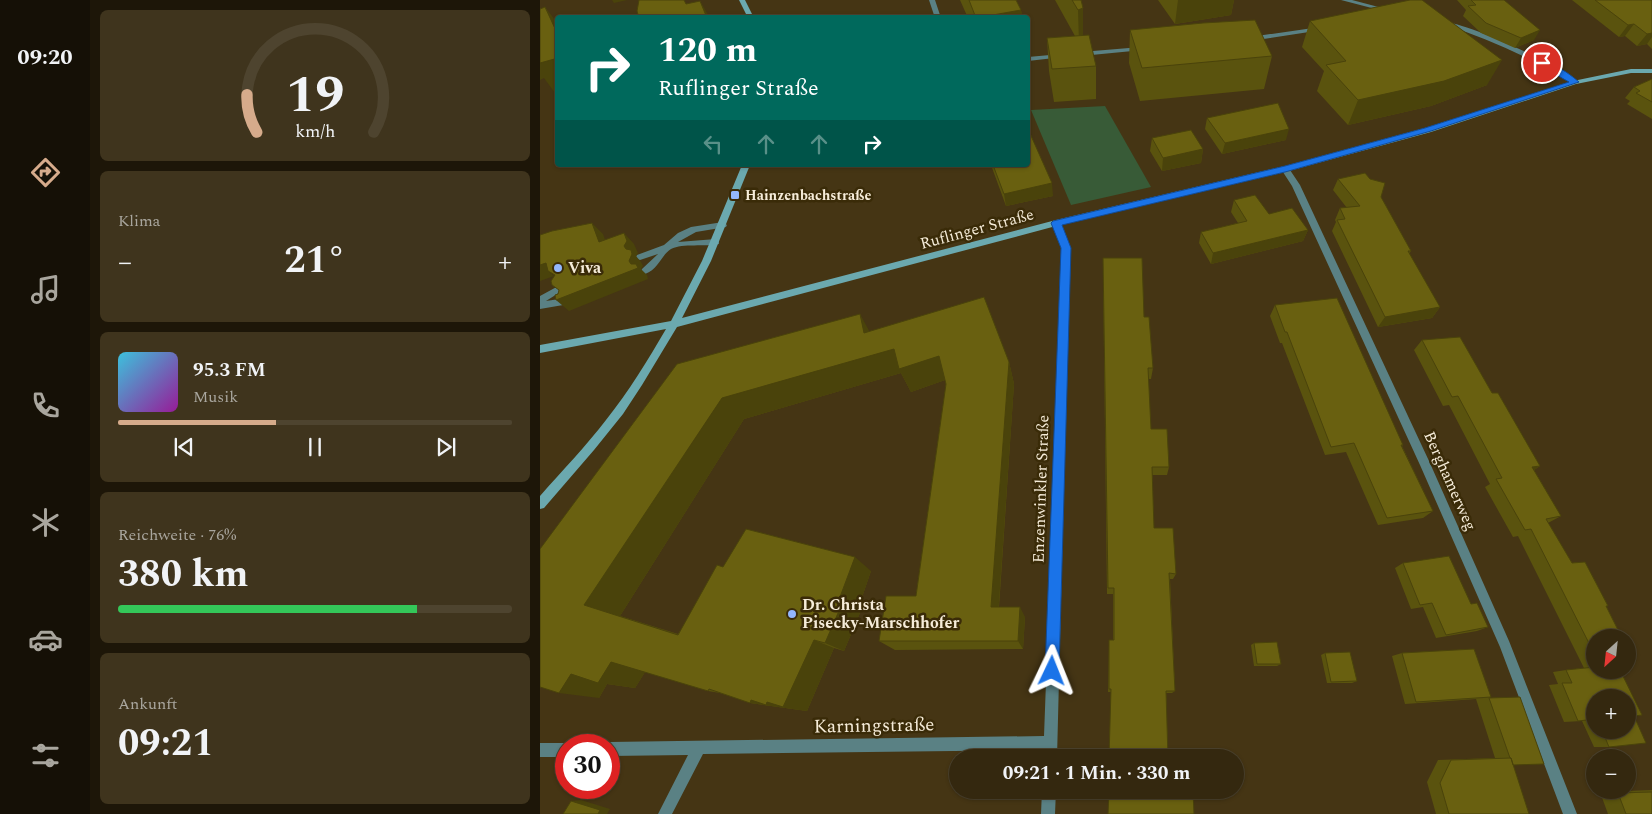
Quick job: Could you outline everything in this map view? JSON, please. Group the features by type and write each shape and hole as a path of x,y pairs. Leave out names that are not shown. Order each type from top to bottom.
{"street":[{"path":"742,0 750,15"},
{"path":"932,0 937,15"},
{"path":"1344,0 1396,12"},
{"path":"1366,13 1369,6"},
{"path":"1436,21 1485,37 1558,71 1575,82"},
{"path":"1239,40 1332,27"},
{"path":"1077,55 1146,49"},
{"path":"1030,59 1067,56"},
{"name":"Ruflinger Straße","path":"540,349 674,324 1056,223 1285,169 1428,130 1575,82 1631,72 1652,71"},
{"path":"540,504 618,412 674,324 716,242 745,167"},
{"name":"Berghamerweg","path":"1285,169 1296,185 1425,464 1492,615 1570,814"},
{"name":"Enzenwinkler Straße","path":"1050,749 1066,248 1056,223"},
{"path":"645,271 654,265 679,237 694,228 723,225"},
{"path":"640,257 670,245 716,242"},
{"path":"540,300 562,286"},
{"path":"540,305 566,302"},
{"name":"Karningstraße","path":"620,749 1050,743"},
{"path":"666,814 699,748"},
{"path":"540,750 555,750"},
{"path":"1048,799 1048,814"}],"green space":[{"path":"1105,106 1151,187 1071,205 1031,110"}],"building":[{"path":"639,0 684,0 686,4 700,1 706,15 638,15"},
{"path":"969,0 1016,0 1021,10 993,15 975,15"},
{"path":"1072,0 1081,0 1083,8 1078,10"},
{"path":"1410,0 1422,0 1502,60 1444,81 1358,100 1326,65 1346,61 1310,21"},
{"path":"1471,0 1504,0 1540,30 1521,38 1486,23 1468,6 1476,5"},
{"path":"1595,0 1652,0 1652,33 1647,34 1634,24 1628,25"},
{"path":"545,7 555,29 555,59 540,63 540,9"},
{"path":"1255,20 1272,56 1142,68 1130,30 1203,23"},
{"path":"1089,35 1096,66 1052,69 1047,38"},
{"path":"1652,79 1652,102 1636,93 1640,91 1634,87"},
{"path":"1278,103 1289,129 1225,143 1207,118"},
{"path":"1191,130 1203,149 1163,158 1152,138"},
{"path":"1030,134 1052,183 1004,194 994,167 1030,167"},
{"path":"1365,173 1370,179 1385,183 1381,197 1411,251 1408,251 1440,307 1385,317 1337,220 1345,219 1340,208 1360,206 1338,179"},
{"path":"1255,195 1269,214 1292,208 1308,230 1213,253 1201,232 1247,221 1234,200"},
{"path":"592,223 599,242 624,233 627,241 624,246 626,249 631,250 632,254 629,261 631,264 636,264 638,268 556,300 555,295 558,294 559,290 552,285 551,281 555,275 548,271 546,263 540,265 540,235"},
{"path":"1103,258 1142,258 1144,317 1149,317 1153,368 1148,368 1151,429 1167,429 1169,467 1152,467 1154,528 1173,528 1176,574 1169,573 1175,691 1166,691 1168,749 1109,749 1111,689 1109,689 1109,640 1114,640 1114,588 1108,588"},
{"path":"984,297 1009,362 991,607 1020,607 1018,641 879,641 886,596 916,596 946,384 939,356 899,369 894,349 722,398 584,605 678,635 717,565 723,567 746,529 855,557 840,597 845,597 825,643 814,640 783,707 767,702 766,705 751,700 750,703 709,689 708,691 611,662 598,683 571,674 559,693 540,687 540,549 677,364 860,314 864,333"},
{"path":"1337,298 1403,445 1401,445 1433,511 1387,518 1354,443 1331,447 1275,305"},
{"path":"1460,337 1492,393 1498,393 1540,466 1532,467 1561,516 1546,519 1572,563 1585,562 1618,629 1586,629 1586,637 1531,529 1525,530 1496,479 1502,478 1458,396 1452,397 1422,340"},
{"path":"1449,556 1471,604 1477,603 1488,627 1446,635 1432,603 1420,605 1403,563"},
{"path":"1277,642 1281,664 1257,664 1254,643"},
{"path":"1474,649 1491,697 1416,702 1402,653"},
{"path":"1350,652 1357,681 1331,682 1325,653"},
{"path":"1586,668 1586,679 1624,679 1629,689 1586,689 1586,720 1578,721 1562,683 1572,683 1566,670"},
{"path":"1520,697 1544,764 1513,765 1489,698"},
{"path":"1636,703 1642,715 1636,716"},
{"path":"1636,720 1646,743 1609,747 1606,739 1636,739"},
{"path":"1511,758 1529,814 1449,814 1440,783 1451,760"},
{"path":"1636,792 1652,792 1652,814 1626,814 1620,799 1636,799"},
{"path":"1109,799 1193,799 1194,814 1108,814"},
{"path":"571,801 600,810 598,814 563,814"}],"place":[{"name":"Hainzenbachstraße","path":"735,195"},
{"name":"Viva","path":"558,268"},
{"name":"Dr. Christa Pisecky-Marschhofer","path":"792,614"}],"route":[{"path":"1052,671 1066,248 1056,223 1285,169 1428,130 1575,82 1542,63"}]}
